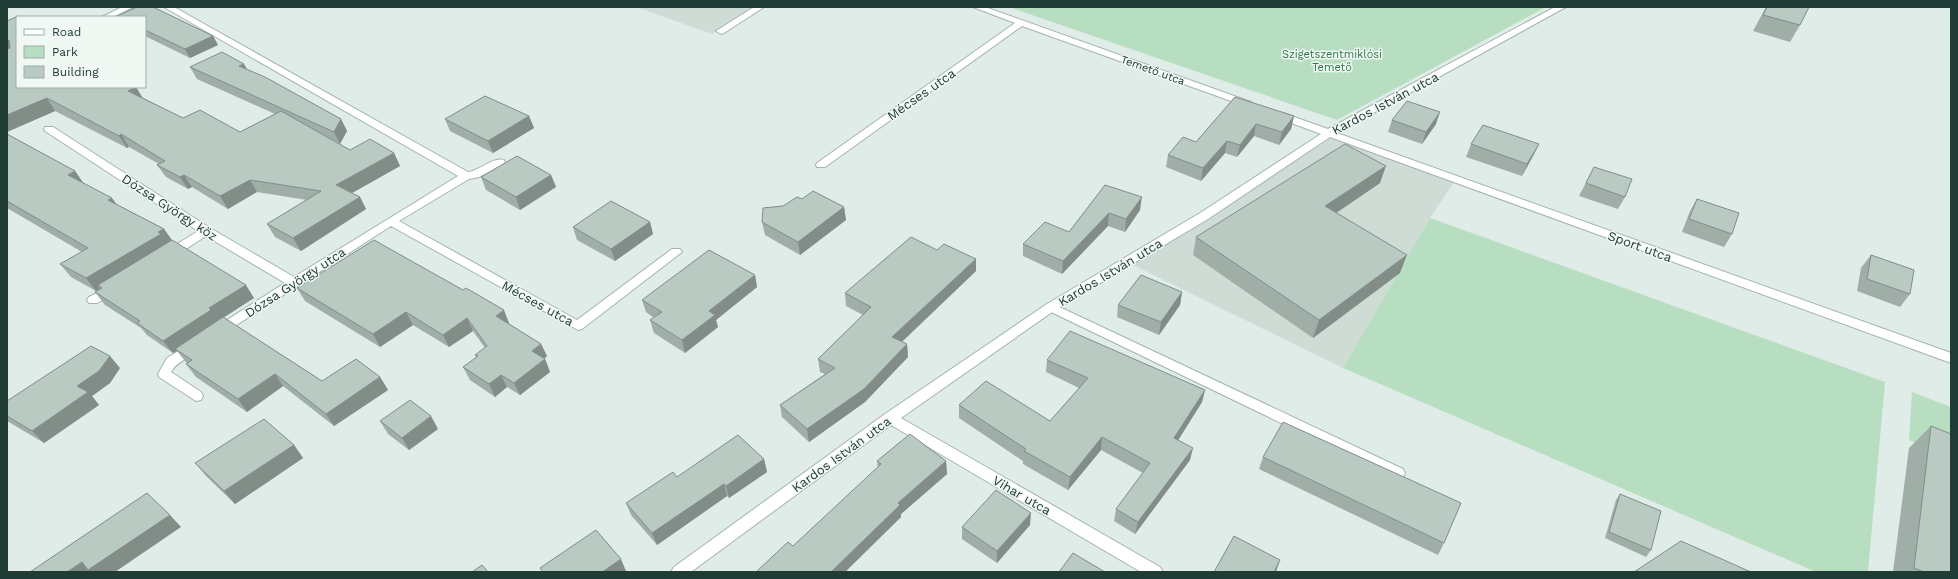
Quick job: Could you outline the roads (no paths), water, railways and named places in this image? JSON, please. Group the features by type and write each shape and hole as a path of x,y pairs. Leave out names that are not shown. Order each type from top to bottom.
{"street":[{"path":"108,16 129,7"},
{"path":"168,7 466,176"},
{"path":"721,31 760,7"},
{"name":"Temető utca","path":"977,7 1254,106"},
{"name":"Kardos István utca","path":"679,572 890,418 1051,307 1204,216 1329,133 1562,7"},
{"name":"Mécses utca","path":"821,165 1021,22"},
{"path":"1269,112 1329,133"},
{"name":"Dózsa György köz","path":"49,129 206,231 293,282"},
{"name":"Sport utca","path":"1329,133 1951,358"},
{"name":"Dózsa György utca","path":"196,396 164,374 165,367 173,360 293,282 391,221 466,176 475,175 500,162"},
{"name":"Mécses utca","path":"391,221 578,326 676,252"},
{"path":"160,260 206,231"},
{"path":"93,300 120,284"},
{"path":"1051,307 1398,473"},
{"name":"Vihar utca","path":"890,418 1154,572"}],"park label":[{"name":"Szigetszentmiklósi Temető","path":"1332,60"}]}
